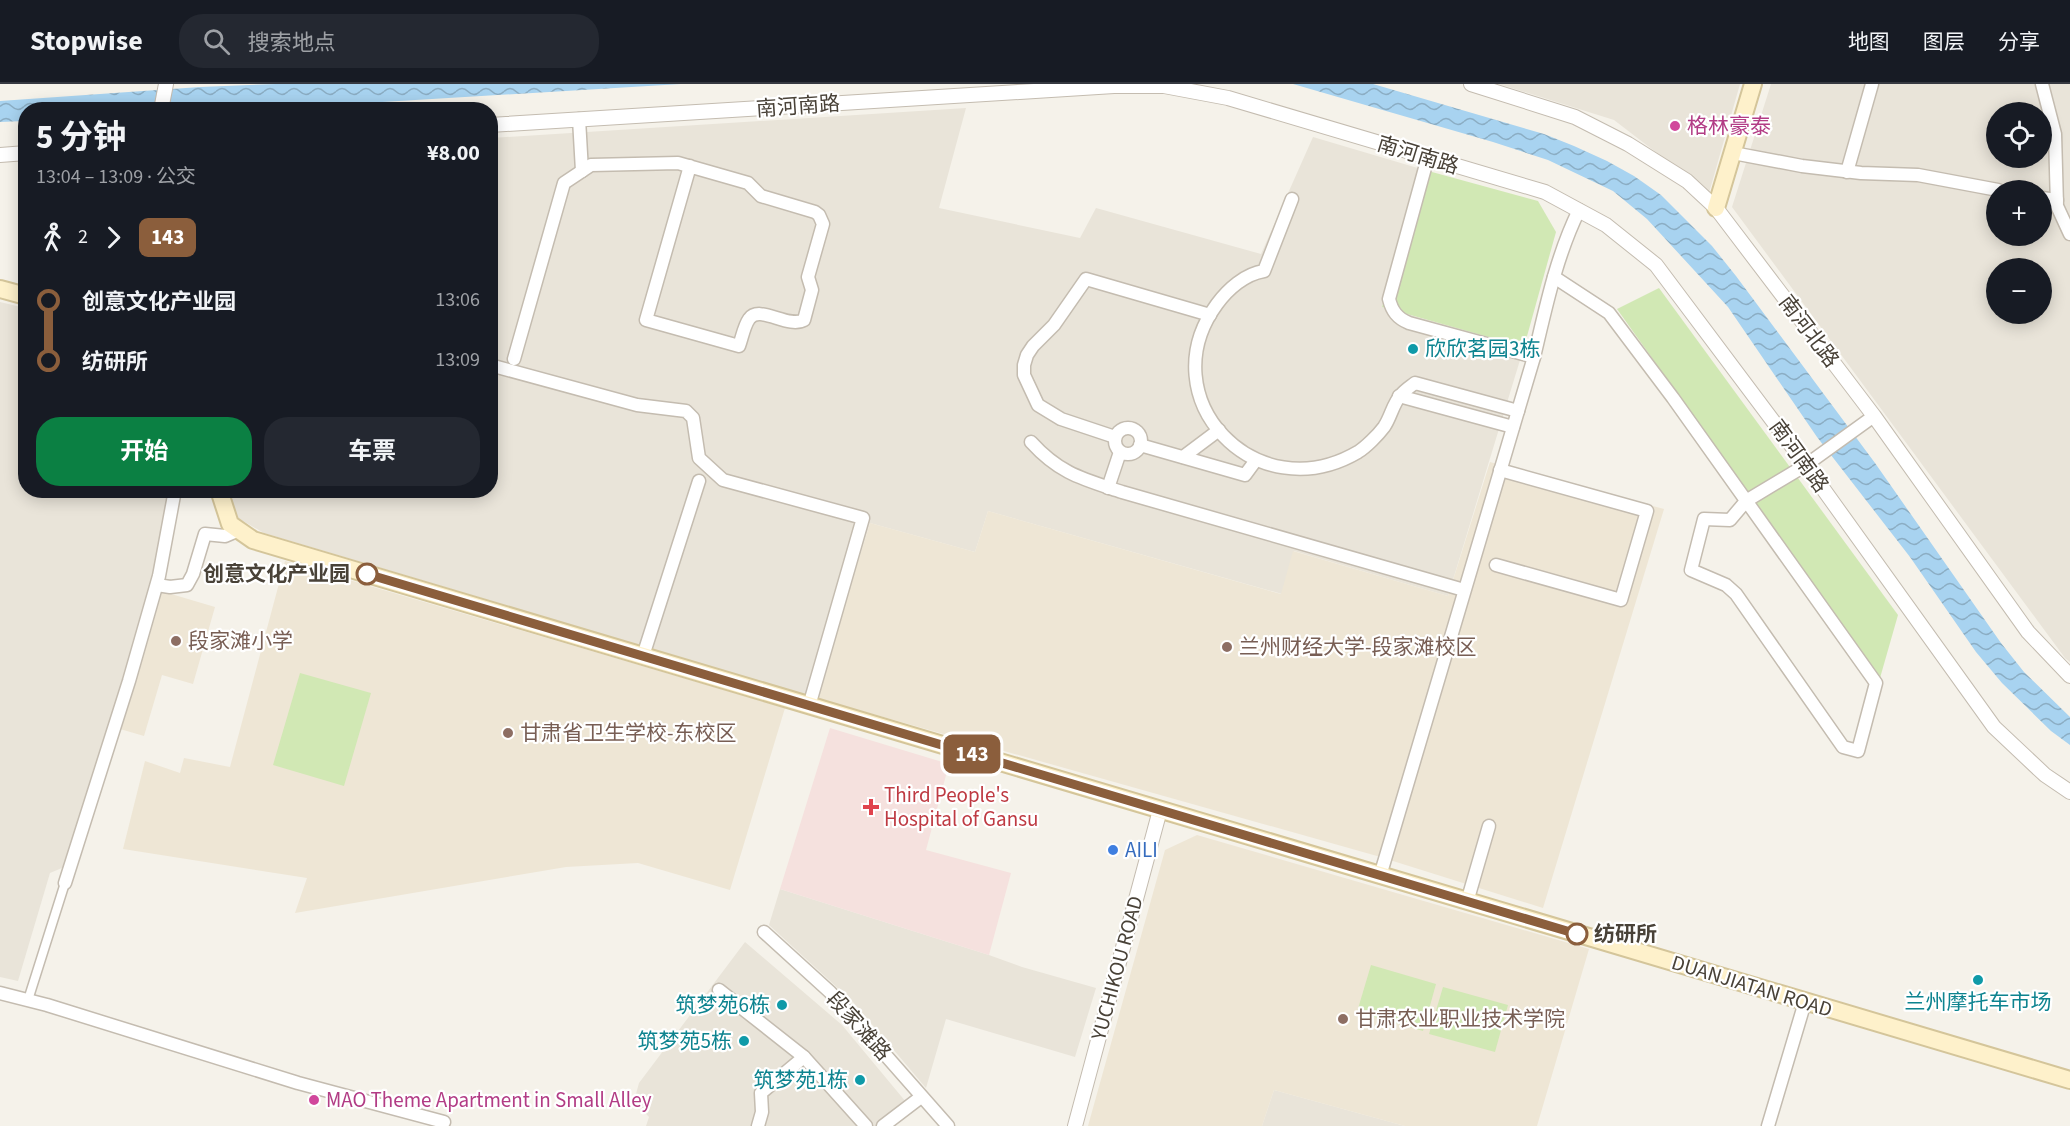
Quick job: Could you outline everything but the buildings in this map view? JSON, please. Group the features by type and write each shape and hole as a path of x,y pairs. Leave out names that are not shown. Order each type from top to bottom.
{"main road":[{"path":"1716,208 1753,84"},
{"path":"0,289 18,294"},
{"path":"222,498 231,524 239,530"},
{"name":"DUANJIATAN ROAD","path":"239,530 253,540 2070,1080"}],"street":[{"path":"163,102 166,84"},
{"name":"南河北路","path":"1471,84 1575,117 1618,138 1687,181 1716,208 1874,416 2028,632 2070,676"},
{"path":"1847,172 1872,84"},
{"path":"2042,84 2055,134 2057,206 2070,234"},
{"name":"南河南路","path":"498,124 1114,86 1215,89 1230,91 1428,157 1545,192 1606,225 1656,265 1806,465 1994,727 2045,775 2070,792"},
{"path":"579,119 582,171"},
{"path":"1732,153 1847,172 1918,175 1986,188"},
{"path":"0,155 18,154"},
{"path":"1428,157 1389,299 1391,307 1401,320 1409,323 1534,357"},
{"path":"514,359 564,183 591,165 678,163 690,166 748,183 761,196 815,212 823,224 808,277 812,290 804,320 793,323 760,314 753,315 748,320 739,346 646,320 690,166"},
{"path":"1292,199 1264,271 1255,272 1227,292 1206,320 1196,352 1197,387 1209,419 1232,445 1261,463 1295,470 1329,466 1360,451 1384,427 1399,396 1415,383 1518,411"},
{"path":"2052,199 2057,200"},
{"path":"1380,876 1534,357 1554,277 1567,234 1579,210"},
{"path":"1554,277 1609,314 1673,398 1746,501 1876,683 1858,751 1844,747 1736,594 1726,585 1691,570 1704,519 1730,520 1746,501 1806,465 1874,416"},
{"path":"1115,437 1062,419 1038,405 1024,375 1024,365 1033,346 1054,325 1086,279 1210,315"},
{"path":"498,367 637,405 686,411 693,418 699,458 723,480 863,518 808,706"},
{"path":"1399,396 1513,427"},
{"path":"1123,429 1131,429 1140,437 1140,445 1132,453 1120,452 1115,445 1115,437 1123,429"},
{"path":"1183,457 1219,430"},
{"path":"1031,442 1044,456 1067,473 1108,488 1464,590"},
{"path":"1140,445 1245,475 1256,460"},
{"path":"1108,488 1120,452"},
{"path":"1496,565 1622,600 1647,511 1500,470"},
{"path":"643,656 699,480"},
{"path":"28,1000 157,585 173,498"},
{"path":"157,585 170,587 187,585 193,574 205,534 225,536 239,530"},
{"name":"YUCHIKOU ROAD","path":"1075,1126 1160,810"},
{"path":"1467,902 1489,826"},
{"name":"段家滩路","path":"764,932 830,992 948,1126"},
{"path":"719,990 804,1057 866,1126"},
{"path":"0,993 298,1083 444,1122"},
{"path":"1768,1126 1805,1002"},
{"path":"758,1126 762,1112 761,1093 804,1057"},
{"path":"883,1126 921,1097"}],"shaded area":[{"path":"1499,84 1740,84 1709,193 1614,120"},
{"path":"1771,84 2070,84 2070,662 1732,207"},
{"path":"966,108 939,208 1080,238 1096,208 1261,254 1313,137 1421,169 1382,307 1524,347 1448,596 1294,551 1282,594 988,511 975,552 870,523 816,698 264,533 238,518 231,498 498,498 498,138"},
{"path":"0,302 18,306 18,498 173,498 159,583 69,865 50,873 18,981 0,977"},
{"name":"兰州财经大学-段家滩校区","path":"1490,462 1664,509 1543,908 1377,856 816,698 870,523 975,552 988,511 1281,594 1293,551 1448,596"},
{"name":"甘肃省卫生学校-东校区","path":"285,561 785,708 730,890 638,863 566,867 295,913 307,878 123,849 145,761 180,773 184,758 230,767"},
{"name":"段家滩小学","path":"161,591 215,607 193,684 162,675 144,736 120,729"},
{"name":"Third People's Hospital of Gansu","path":"830,728 949,764 926,850 1011,873 989,955 780,889"},
{"name":"甘肃农业职业技术学院","path":"1197,835 1589,949 1537,1126 1405,1126 1274,1090 1262,1126 1088,1126 1165,850"},
{"path":"780,889 1022,967 1096,988 1075,1057 946,1019 926,1088 853,1002 769,925"},
{"path":"745,942 842,1025 911,1108 888,1126 646,1126 649,1117 634,1101 639,1083"},
{"path":"1274,1090 1405,1126 1262,1126"}],"green space":[{"path":"1421,169 1538,201 1556,232 1524,347 1382,307"},
{"path":"1659,288 1898,615 1880,678 1617,309"},
{"path":"300,673 371,693 344,786 273,765"},
{"path":"1371,965 1436,984 1423,1031 1357,1012"},
{"path":"1443,987 1508,1005 1495,1052 1429,1034"}],"water":[{"path":"276,84 681,84 383,102 18,102 18,121 0,122 0,101"},
{"path":"1293,84 1373,84 1544,134 1607,161 1661,195 1712,246 1736,276 1875,463 2001,643 2024,672 2070,717 2070,745 2051,731 2002,683 1976,652 1910,557 1817,437 1728,307 1647,219 1613,191 1548,160"}],"bus line":[{"name":"143","path":"367,574 1577,934"}],"place":[{"name":"格林豪泰","path":"1675,126"},
{"name":"欣欣茗园3栋","path":"1413,349"},
{"name":"创意文化产业园","path":"367,574"},
{"name":"段家滩小学","path":"176,641"},
{"name":"兰州财经大学-段家滩校区","path":"1227,647"},
{"name":"甘肃省卫生学校-东校区","path":"508,733"},
{"name":"Third People's Hospital of Gansu","path":"871,807"},
{"name":"AILI","path":"1113,850"},
{"name":"纺研所","path":"1577,934"},
{"name":"兰州摩托车市场","path":"1978,980"},
{"name":"筑梦苑6栋","path":"782,1005"},
{"name":"甘肃农业职业技术学院","path":"1343,1019"},
{"name":"筑梦苑5栋","path":"744,1041"},
{"name":"筑梦苑1栋","path":"860,1080"},
{"name":"MAO Theme Apartment in Small Alley","path":"314,1100"}]}
